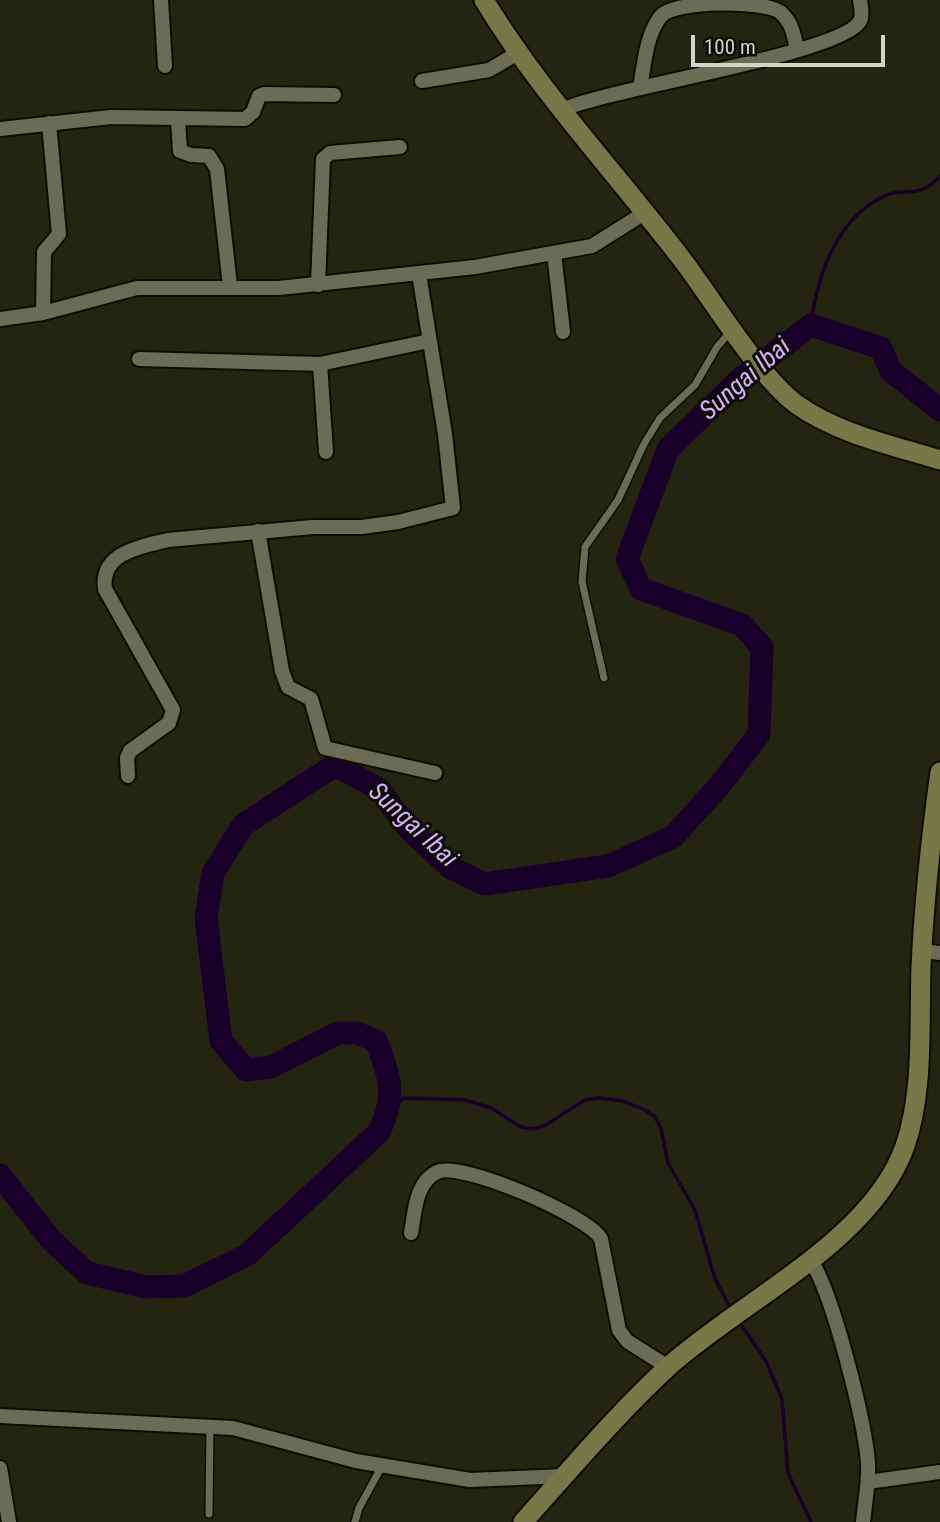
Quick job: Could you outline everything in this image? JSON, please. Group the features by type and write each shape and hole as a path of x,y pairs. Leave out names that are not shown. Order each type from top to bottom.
{"street":[{"path":"161,0 165,66"},
{"path":"484,0 518,53 646,212 774,384 818,417 859,435 940,460"},
{"path":"562,110 797,50 856,26 861,16 860,0"},
{"path":"640,88 655,27 663,14 680,7 758,2 773,7 789,21 797,50"},
{"path":"422,81 489,71 518,53"},
{"path":"0,129 111,117 245,120 253,112 259,96 264,94 334,95"},
{"path":"178,120 180,151 209,156 217,169 230,286"},
{"path":"43,313 44,252 60,234 49,123"},
{"path":"318,285 323,159 330,153 400,147"},
{"path":"0,319 43,313 137,288 279,288 318,285 419,274 554,253 592,246 646,212"},
{"path":"554,253 563,332"},
{"path":"128,776 127,758 131,751 169,723 173,710 105,589 106,566 132,551 167,540 258,531 375,526 453,508 419,274"},
{"path":"139,359 320,364 429,341"},
{"path":"320,364 326,452"},
{"path":"258,531 282,671 288,687 311,699 326,748 435,773"},
{"path":"523,1522 668,1367 743,1307 810,1259 868,1209 887,1183 905,1146 916,1082 931,952 930,836 940,772"},
{"path":"411,1233 420,1187 437,1171 459,1169 563,1210 597,1232 619,1330 627,1341 668,1367"},
{"path":"810,1259 829,1305 867,1454 863,1522"},
{"path":"0,1416 209,1426 249,1432 382,1466 488,1481 565,1476"},
{"path":"0,1468 9,1522"},
{"path":"867,1482 940,1472"}],"lane":[{"path":"604,678 582,582 585,547 618,499 644,443 660,418 695,385 717,347 733,328"},
{"path":"209,1426 209,1514"},
{"path":"355,1522 359,1508 382,1466"}],"waterway":[{"path":"811,325 818,288 831,252 852,220 882,197 924,189 940,176"},
{"name":"Sungai Ibai","path":"0,1175 51,1240 87,1273 146,1287 184,1286 247,1255 379,1132 388,1107 390,1086 376,1041 357,1033 338,1033 271,1067 246,1070 221,1041 206,918 213,873 243,825 335,765 379,789 408,828 451,868 485,884 608,866 673,837 720,785 759,734 762,647 742,625 641,589 627,559 668,449 738,381 811,325 881,348 891,371 940,410"},
{"path":"390,1109 404,1098 465,1100 491,1108 521,1127 532,1129 544,1126 585,1100 598,1098 623,1101 645,1110 655,1117 661,1128 668,1163 695,1210 715,1279 731,1309"},
{"path":"739,1322 766,1361 782,1399 788,1473 811,1522"}]}
